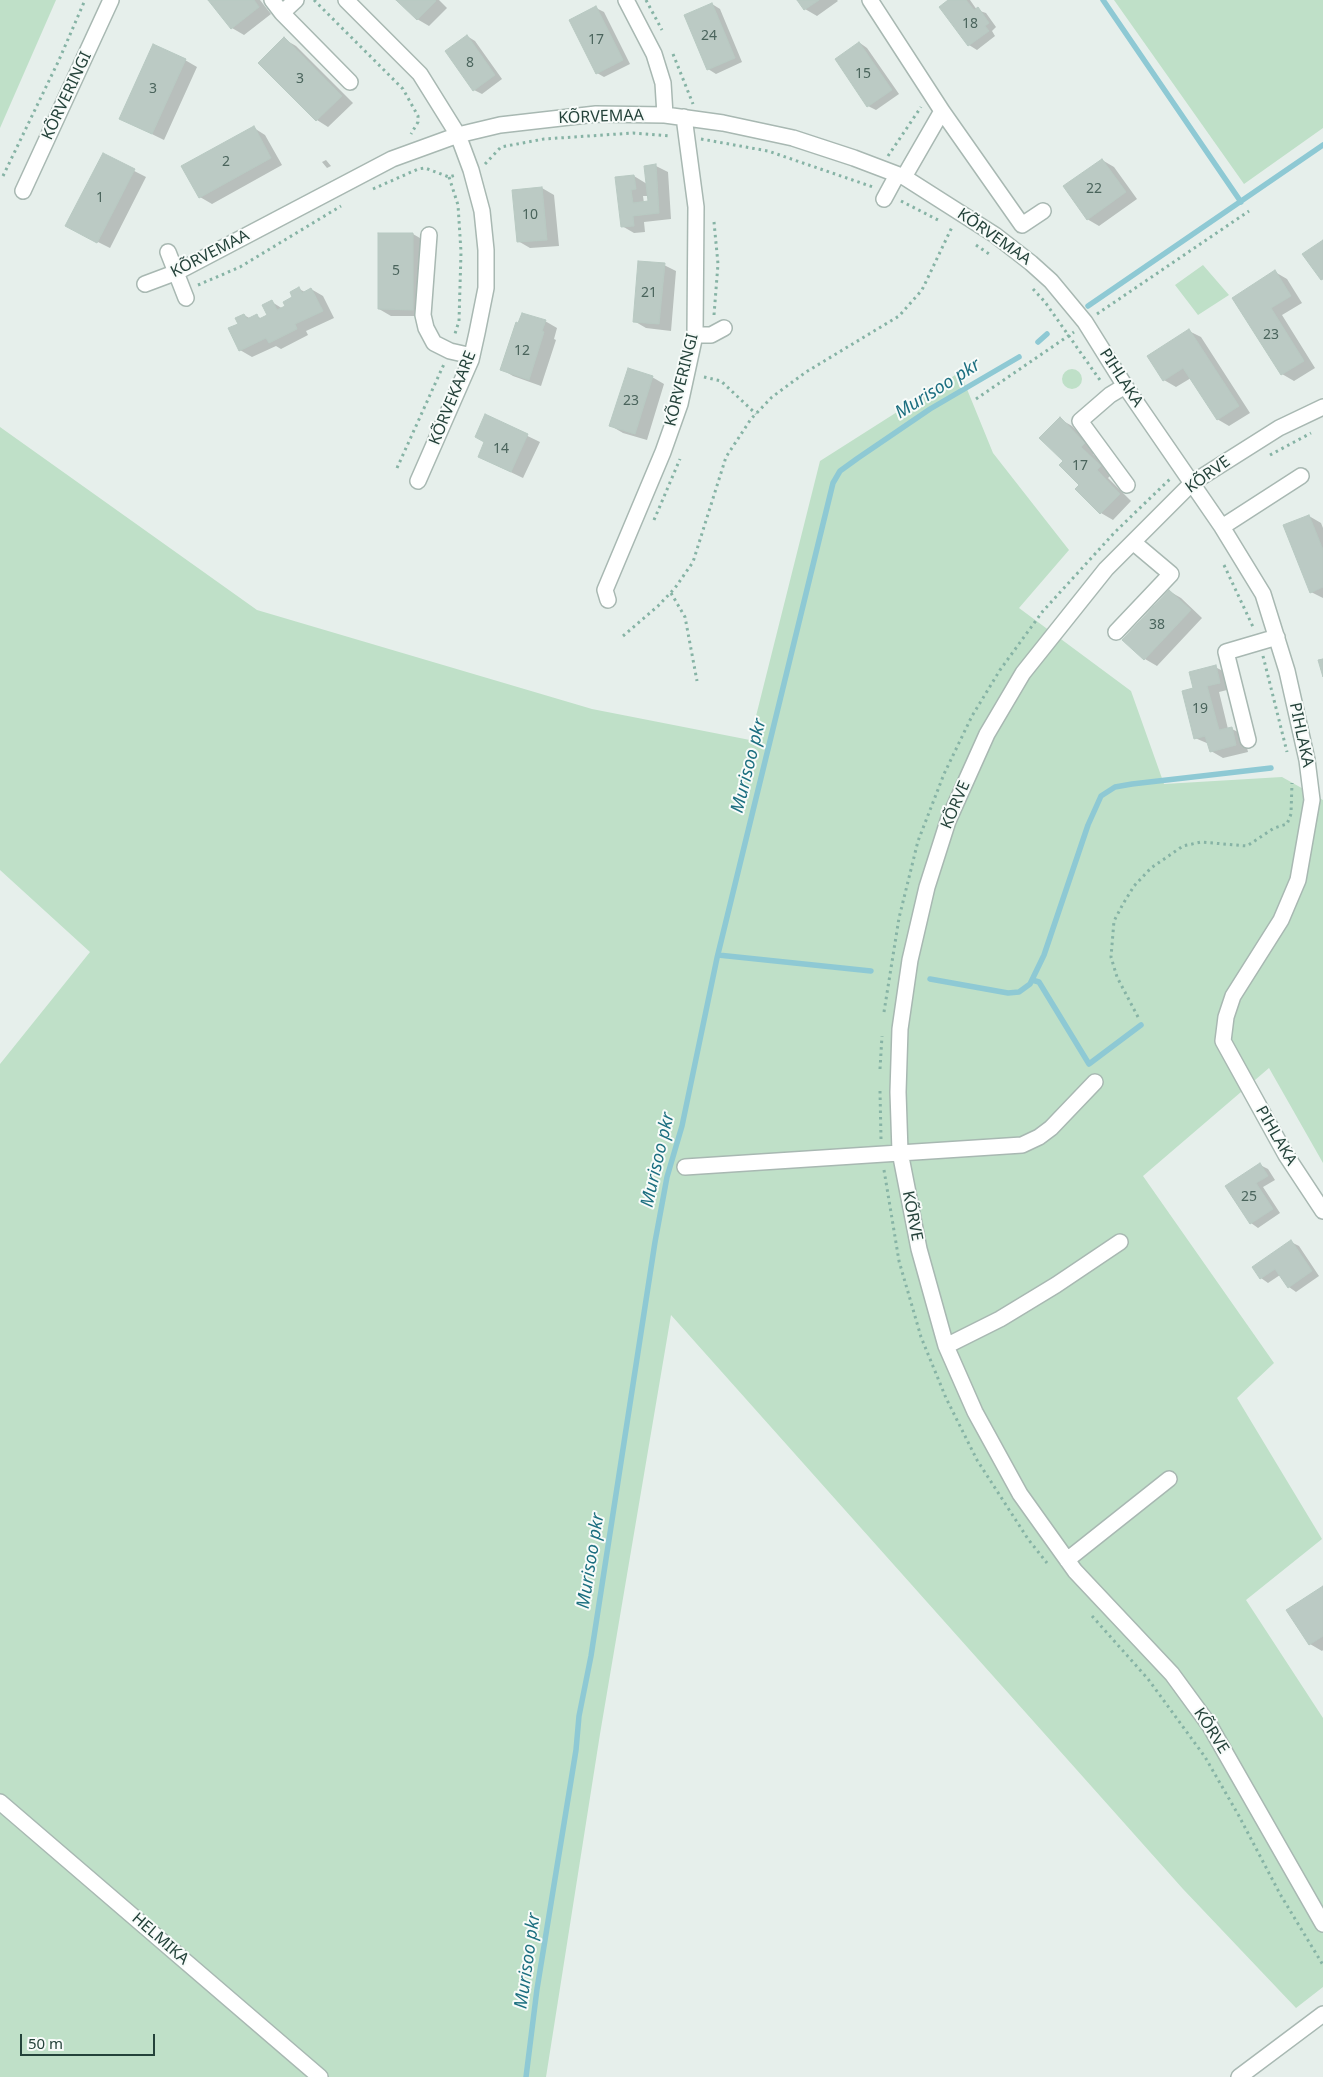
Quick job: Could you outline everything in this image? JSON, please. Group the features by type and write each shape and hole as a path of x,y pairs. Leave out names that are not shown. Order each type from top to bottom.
{"street":[{"name":"KÕRVERINGI","path":"23,191 112,0"},
{"path":"272,0 282,13 350,82"},
{"path":"282,13 296,0"},
{"name":"KÕRVEKAARE","path":"346,0 420,74 458,135 471,170 482,211 486,250 486,288 472,356 418,481"},
{"path":"626,0 654,54 663,83 665,115"},
{"path":"870,0 930,94 1022,225 1043,211"},
{"path":"885,196 901,176 942,111"},
{"name":"KÕRVEMAA","path":"145,284 177,272 392,158 458,135 500,125 596,114 665,115 722,122 793,138 880,168 901,176 996,235 1051,281"},
{"name":"KÕRVERINGI","path":"608,600 604,590 680,404 695,335 696,207 684,117"},
{"path":"429,235 423,315 426,328 434,343 450,351 472,356"},
{"path":"168,252 185,294"},
{"name":"PIHLAKA","path":"1051,281 1085,322 1125,386 1222,527 1263,594 1287,671 1308,760 1312,800 1298,880 1280,920 1233,996 1226,1017 1224,1041 1286,1155 1323,1212"},
{"path":"695,335 712,334 724,328"},
{"path":"1125,386 1110,395 1080,421 1127,485"},
{"name":"KÕRVE","path":"1323,407 1279,428 1192,483 1106,569 1023,673 987,734 948,821 927,887 910,960 900,1029 898,1092 900,1152 919,1249 946,1346 975,1412 1020,1494 1067,1560 1172,1674 1210,1726 1323,1924"},
{"path":"1222,527 1301,476"},
{"path":"1116,632 1172,574 1133,542"},
{"path":"1248,740 1226,652 1276,637"},
{"path":"685,1167 1022,1145 1039,1137 1051,1128 1095,1082"},
{"path":"946,1346 1008,1314 1056,1285 1120,1242"},
{"path":"1067,1560 1169,1479"},
{"name":"HELMIKA","path":"0,1802 320,2077"},
{"path":"1239,2077 1323,2014"}],"path":[{"path":"3,176 59,60 84,0"},
{"path":"314,0 403,89 412,103 418,122 407,140 418,169"},
{"path":"646,0 664,34"},
{"path":"671,50 693,104 700,105"},
{"path":"866,184 880,168 930,94"},
{"path":"368,192 418,169 425,168 449,177 481,168 501,147 544,139 633,133 719,141 768,151 866,184 885,196 952,227 959,233"},
{"path":"185,294 240,267 344,205"},
{"path":"976,400 1069,336 1085,322 1249,211"},
{"path":"623,636 671,593 693,562 726,457 756,414 772,397 806,372 899,316 922,290 952,227"},
{"path":"975,244 998,260"},
{"path":"1027,283 1045,302 1110,395"},
{"path":"704,377 721,381 756,414"},
{"path":"1164,473 1180,495"},
{"path":"1223,563 1248,614 1259,643 1289,761"},
{"path":"671,593 685,617 697,681"},
{"path":"1138,1017 1117,977 1111,957 1111,938 1114,921 1122,904 1134,886 1151,868 1183,846 1201,842 1247,846 1274,828 1287,824 1291,814 1291,778"}],"green space":[{"path":"0,0 56,0 0,128"},
{"path":"1114,0 1323,0 1323,128 1244,184"},
{"path":"1203,265 1229,295 1198,315 1175,285"},
{"path":"1072,369 1079,372 1082,379 1079,386 1072,389 1065,386 1062,379 1065,372"},
{"path":"960,372 993,453 1069,550 1019,608 1131,691 1164,784 1282,777 1323,800 1323,1163 1269,1068 1143,1176 1274,1363 1237,1398 1322,1539 1246,1600 1323,1718 1323,1987 1296,2008 1183,1889 671,1315 600,1734 546,2077 0,2077 0,1064 90,952 0,870 0,427 257,610 592,709 750,740 820,461"}],"building":[{"path":"208,0 254,0 259,7 231,29"},
{"path":"396,0 435,0 436,1 417,20"},
{"path":"797,0 819,0 804,10"},
{"path":"948,0 966,0 974,10 978,7 989,23 985,26 989,31 968,46 939,7"},
{"path":"712,3 735,58 707,70 684,15"},
{"path":"596,6 623,60 596,74 569,20"},
{"path":"467,35 495,75 473,91 445,51"},
{"path":"284,37 342,96 316,121 258,63"},
{"path":"859,42 892,90 867,107 835,59"},
{"path":"153,44 186,59 152,134 119,119"},
{"path":"254,126 271,158 199,198 181,166"},
{"path":"103,153 135,169 97,243 65,226"},
{"path":"1102,159 1126,192 1087,220 1063,186"},
{"path":"656,164 659,213 633,216 634,226 621,227 615,177 634,175 636,189 631,190 633,203 648,201 644,166"},
{"path":"542,187 547,240 517,242 512,190"},
{"path":"378,233 413,233 413,310 378,309"},
{"path":"1323,240 1323,279 1321,280 1302,254"},
{"path":"638,261 665,263 659,324 633,322"},
{"path":"1275,270 1291,296 1271,308 1304,361 1281,375 1232,298"},
{"path":"299,287 302,293 311,288 323,311 295,324 297,329 269,343 266,338 239,351 228,328 238,324 235,318 244,314 247,319 257,314 259,319 267,315 262,305 272,300 277,310 285,306 283,302 292,297 290,292"},
{"path":"522,313 546,320 529,380 500,370 516,322 518,323"},
{"path":"1189,329 1239,406 1217,420 1183,368 1163,381 1147,356"},
{"path":"628,368 653,376 635,434 609,426"},
{"path":"485,414 528,434 511,472 478,457 484,442 475,437"},
{"path":"1060,417 1085,443 1081,447 1101,466 1097,470 1120,494 1100,514 1075,489 1079,485 1059,465 1063,461 1039,438"},
{"path":"1309,515 1323,550 1323,587 1310,593 1283,525"},
{"path":"1169,590 1191,610 1144,660 1122,640"},
{"path":"1323,659 1323,677 1318,660"},
{"path":"1216,665 1220,683 1207,686 1219,730 1232,727 1236,745 1210,752 1205,736 1194,739 1182,691 1193,688 1189,672"},
{"path":"1260,1163 1268,1176 1256,1183 1273,1209 1250,1224 1225,1186"},
{"path":"1291,1240 1312,1271 1288,1288 1275,1269 1260,1279 1252,1267"},
{"path":"1323,1586 1323,1636 1309,1645 1286,1610"}],"waterway":[{"path":"1103,0 1241,202"},
{"name":"Murisoo pkr","path":"1088,306 1323,145"},
{"name":"Murisoo pkr","path":"1038,342 1047,334"},
{"name":"Murisoo pkr","path":"526,2077 537,1989 576,1750 579,1716 591,1656 655,1242 667,1177 682,1126 717,958 833,483 840,471 930,409 1019,357"},
{"path":"930,979 1008,993 1019,992 1030,984 1044,955 1088,825 1101,796 1115,787 1271,768"},
{"path":"718,955 871,971"},
{"path":"1032,980 1039,982 1089,1064 1141,1025"}]}
